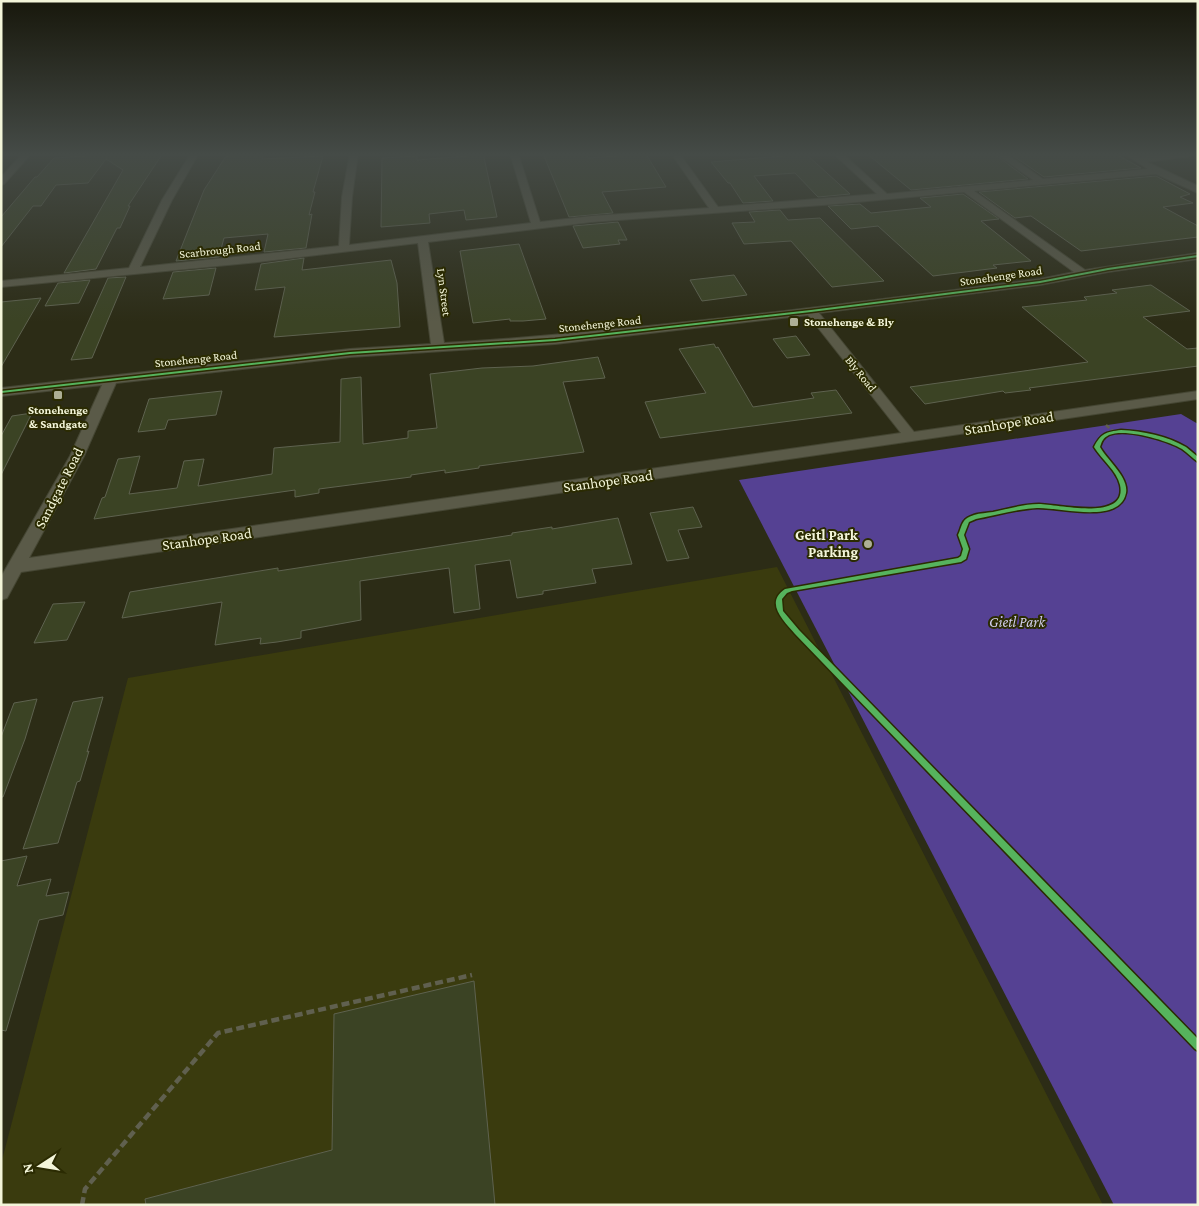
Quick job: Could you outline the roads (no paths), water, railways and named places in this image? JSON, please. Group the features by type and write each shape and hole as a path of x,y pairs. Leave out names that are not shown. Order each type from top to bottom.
{"street":[{"path":"133,271 163,209"},
{"path":"344,249 346,209"},
{"path":"531,209 536,225"},
{"name":"Scarbrough Road","path":"1,284 344,249 536,225 724,209"},
{"path":"994,209 1083,274"},
{"name":"Lyn Street","path":"423,239 438,348"},
{"name":"Stonehenge Road","path":"1,392 350,353 555,340 811,311 999,288 1198,256"},
{"name":"Bly Road","path":"811,311 912,438"},
{"name":"Sandgate Road","path":"1,593 18,566 77,456 110,379"},
{"name":"Stanhope Road","path":"18,566 912,438 1198,395"}],"place":[{"name":"Stonehenge & Bly","path":"794,322"},
{"name":"Stonehenge & Sandgate","path":"58,395"},
{"name":"Geitl Park Parking","path":"868,544"}],"park label":[{"name":"Gietl Park","path":"1017,622"}]}
